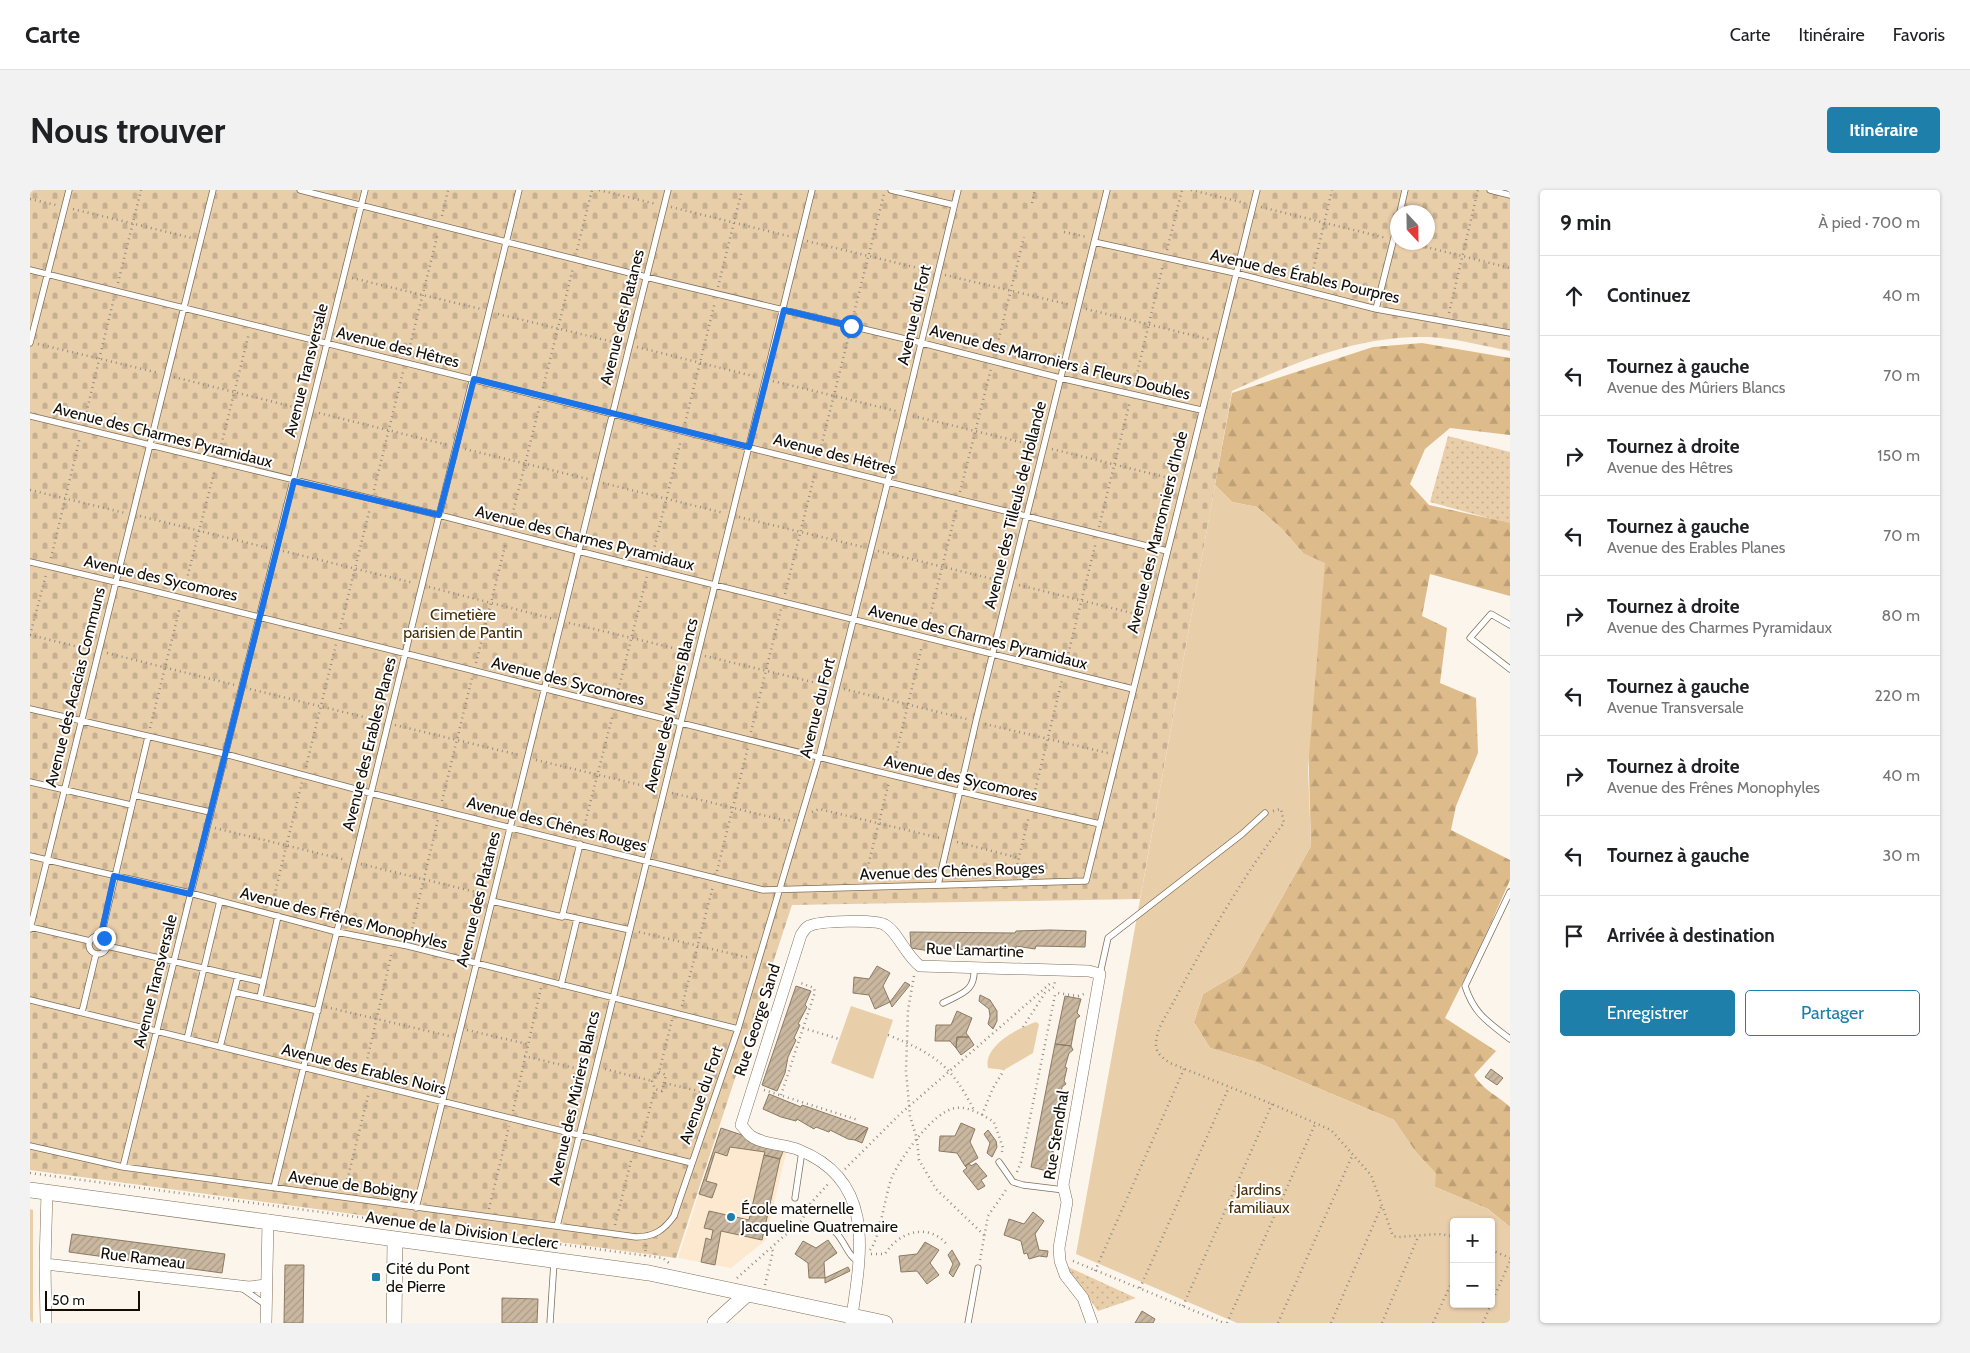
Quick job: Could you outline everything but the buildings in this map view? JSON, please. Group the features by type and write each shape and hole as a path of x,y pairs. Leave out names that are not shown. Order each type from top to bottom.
{"main road":[{"name":"Avenue de la Division Leclerc","path":"30,1190 268,1220 395,1239 649,1272 851,1319 885,1323"},
{"path":"394,1323 395,1239"},
{"path":"715,1323 751,1295"}],"street":[{"name":"Rue Lamartine","path":"808,926 819,923 859,922 876,922 887,925 913,961 920,966 974,966 1094,973"},
{"name":"Rue George Sand","path":"802,1151 752,1137 741,1125 801,934 808,926"},
{"name":"Rue Stendhal","path":"1092,1323 1088,1308 1065,1275 1059,1256 1067,1202 1064,1190 1094,973"},
{"path":"802,1151 829,1165 849,1191 858,1218 860,1259 851,1319"},
{"path":"46,1323 47,1192"},
{"path":"266,1323 268,1220"},
{"name":"Rue Rameau","path":"45,1264 238,1286 266,1285"}],"lane":[{"path":"30,343 46,274 69,190"},
{"name":"Avenue des Acacias Communs","path":"30,927 80,721 151,445 183,307 214,190"},
{"name":"Avenue des Marroniers à Fleurs Doubles","path":"300,190 575,260 1060,378 1201,410"},
{"name":"Avenue Transversale","path":"123,1167 365,190"},
{"name":"Avenue des Erables Planes","path":"274,1188 519,190"},
{"name":"Avenue des Platanes","path":"416,1208 668,190"},
{"name":"Avenue des Mûriers Blancs","path":"557,1226 679,723 784,310 812,190"},
{"path":"891,190 954,205"},
{"name":"Avenue du Fort","path":"669,1223 674,1216 738,1029 819,757 958,190"},
{"name":"Avenue des Tilleuls de Hollande","path":"938,885 976,721 1107,190"},
{"name":"Avenue des Marronniers d'Inde","path":"1086,882 1218,341 1257,190"},
{"path":"1402,205 1405,190"},
{"path":"1490,190 1510,195"},
{"name":"Avenue des Érables Pourpres","path":"1095,240 1376,309 1510,333"},
{"path":"1376,309 1390,250"},
{"name":"Avenue des Hêtres","path":"30,270 959,498 1167,551"},
{"name":"Avenue des Charmes Pyramidaux","path":"30,416 439,515 1133,689"},
{"name":"Avenue des Sycomores","path":"30,562 259,615 405,655 614,707 1100,824"},
{"path":"1510,625 1491,614 1470,638 1510,669"},
{"name":"Avenue des Chênes Rouges","path":"30,709 224,754 370,793 763,890 1086,882"},
{"path":"101,936 148,736"},
{"path":"30,782 131,805"},
{"path":"134,794 210,812"},
{"path":"1094,973 1108,938 1242,834 1265,813"},
{"path":"492,901 562,918 580,844"},
{"name":"Avenue des Frênes Monophyles","path":"30,856 220,901 338,932 408,946 476,965 738,1029"},
{"path":"1510,892 1465,986 1470,1001 1478,1014 1510,1039"},
{"path":"187,1039 220,901"},
{"path":"562,915 630,930"},
{"path":"260,997 278,916"},
{"path":"561,986 577,919"},
{"path":"30,927 90,941"},
{"path":"101,936 106,940 107,946 102,953 96,954 91,950 90,941 94,937 101,936"},
{"path":"107,946 263,982"},
{"path":"82,1012 96,954"},
{"path":"943,1003 968,990 975,980 974,966"},
{"path":"220,1047 238,976"},
{"path":"234,992 319,1008"},
{"name":"Avenue des Erables Noirs","path":"30,1000 511,1120 692,1163"},
{"name":"Avenue de Bobigny","path":"30,1146 123,1167 613,1234 648,1237 669,1223"},
{"path":"795,1198 802,1151"},
{"path":"999,1162 1013,1182 1023,1186 1064,1190"},
{"path":"822,1224 829,1226 838,1234 853,1260 860,1259"},
{"path":"550,1323 554,1260"},
{"path":"968,1323 978,1268"},
{"name":"Rue Rameau","path":"238,1286 266,1305"}],"path":[{"path":"30,636 49,567 141,190"},
{"path":"270,914 448,190"},
{"path":"408,946 592,190"},
{"path":"599,190 1218,341"},
{"path":"580,844 742,190"},
{"path":"613,1234 634,1148 643,1135 655,1089 652,1080 659,1072 674,1014 683,1004 885,190"},
{"path":"1032,203 1035,190"},
{"path":"1191,190 1390,238"},
{"path":"1308,291 1332,190"},
{"path":"1447,321 1478,190"},
{"path":"30,199 200,240"},
{"path":"1064,232 1095,240"},
{"path":"863,887 1024,237"},
{"path":"1435,249 1510,268"},
{"path":"148,736 251,324"},
{"path":"30,490 1117,756"},
{"path":"1265,813 1280,809 1284,823 1262,851 1181,988 1158,1034 1156,1050 1162,1058 1331,1130 1371,1175 1393,1236 1438,1234 1450,1236"},
{"path":"630,930 759,960"},
{"path":"362,1082 394,943"},
{"path":"920,966 912,980 906,1042 908,1106 913,1129 918,1139 919,1160 936,1189 986,1236"},
{"path":"725,1289 802,1220 823,1188 908,1106 1055,979 1054,987 1058,993 1078,996 1084,995 1087,992 1094,973"},
{"path":"781,1095 815,992 814,988 788,978"},
{"path":"487,1217 543,981"},
{"path":"1023,1027 1045,993 1054,987"},
{"path":"978,1268 986,1236 988,1216 1004,1191 1013,1182 1021,1162 1055,995 1058,993"},
{"path":"319,1008 458,1038"},
{"path":"461,1028 527,1044"},
{"path":"803,1028 839,1039"},
{"path":"888,1035 933,1056 949,1070 962,1087 974,1110"},
{"path":"1095,1271 1185,1068"},
{"path":"982,1115 993,1088 1004,1070"},
{"path":"655,1089 662,1091 666,1075 659,1072"},
{"path":"664,1083 716,1095"},
{"path":"343,1197 371,1084"},
{"path":"753,1086 858,1120"},
{"path":"1140,1288 1229,1087"},
{"path":"1183,1306 1272,1104"},
{"path":"860,1259 873,1248 892,1177 930,1124 954,1108 974,1110 994,1122 1003,1148 999,1162"},
{"path":"1059,1256 1226,1323 1316,1122"},
{"path":"1278,1323 1353,1154"},
{"path":"30,1173 663,1258 669,1263"},
{"path":"1331,1323 1382,1204"},
{"path":"860,1259 885,1254 892,1242 902,1235 931,1233 943,1239 948,1246"},
{"path":"1382,1323 1418,1236"},
{"path":"751,1295 758,1286 764,1288 773,1251 771,1248"},
{"path":"1495,1252 1510,1259 1495,1295"},
{"path":"1433,1323 1450,1286"},
{"path":"1483,1323 1489,1308"}],"shaded area":[{"name":"École maternelle Jacqueline Quatremaire","path":"720,1128 787,1149 765,1241 731,1268 678,1258"}],"green space":[{"name":"Cimetière parisien de Pantin","path":"30,190 1510,190 1510,351 1428,337 1376,341 1351,346 1303,361 1232,391 1140,899 792,905 676,1258 30,1170"},
{"path":"1422,343 1510,358 1510,435 1450,428 1425,449 1410,484 1429,505 1510,523 1510,596 1430,574 1422,616 1447,628 1440,683 1476,698 1478,753 1456,806 1451,830 1510,860 1510,880 1479,950 1445,1018 1496,1051 1474,1075 1486,1088 1510,1107 1510,1227 1488,1209 1435,1187 1435,1173 1415,1151 1394,1120 1256,1062 1210,1048 1194,1022 1203,994 1240,972 1311,846 1303,553 1282,529 1257,507 1232,502 1215,485 1232,393 1373,347"},
{"path":"1448,436 1510,452 1510,524 1430,502"},
{"name":"Jardins familiaux","path":"1215,485 1232,502 1257,507 1282,529 1303,553 1325,563 1308,768 1311,846 1240,972 1203,994 1194,1022 1210,1048 1256,1062 1394,1120 1415,1151 1436,1173 1435,1187 1488,1209 1510,1227 1510,1323 1237,1323 1076,1254"},
{"path":"851,1006 893,1020 873,1079 831,1063"},
{"path":"1036,1022 1039,1024 1033,1053 1004,1070 988,1068 988,1060 996,1045 1012,1033"},
{"path":"30,1209 33,1210 33,1323 30,1323"},
{"path":"1066,1266 1136,1298 1098,1311"}],"place":[{"name":"École maternelle Jacqueline Quatremaire","path":"731,1217"},
{"name":"Cité du Pont de Pierre","path":"376,1277"}],"route":[{"path":"104,938 101,936 114,876 190,894 294,481 439,515 474,379 749,447 784,310 851,326"}]}
